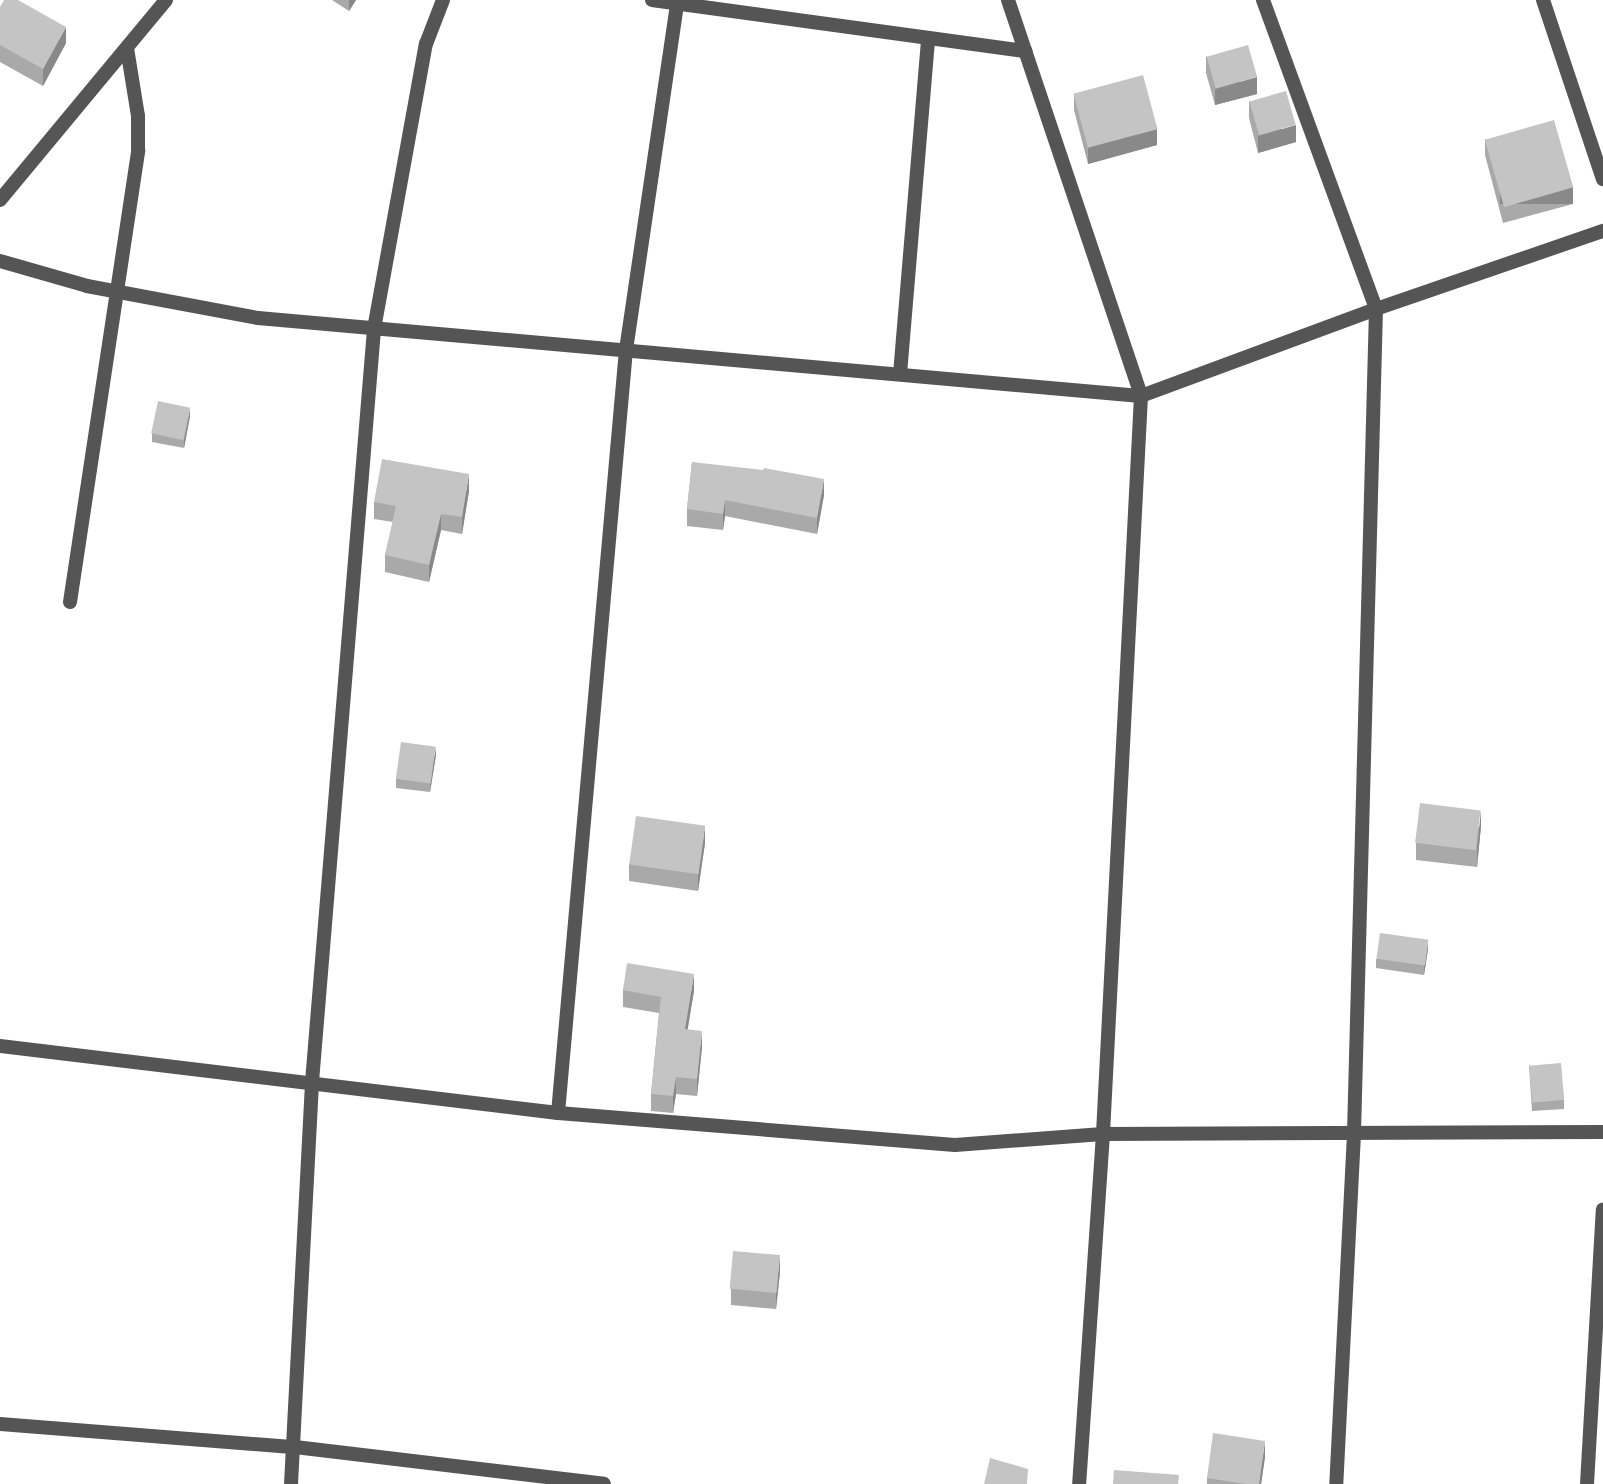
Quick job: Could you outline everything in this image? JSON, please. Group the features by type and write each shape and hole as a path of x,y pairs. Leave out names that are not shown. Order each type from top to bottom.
{"street":[{"path":"0,200 166,0"},
{"path":"291,1484 312,1082 374,329 426,44 443,0"},
{"path":"653,0 1026,51"},
{"path":"1008,0 1141,396 1103,1134 1079,1484"},
{"path":"1263,0 1376,309 1354,1133 1336,1484"},
{"path":"1543,0 1603,179"},
{"path":"558,1113 626,350 677,5"},
{"path":"900,374 928,38"},
{"path":"70,602 138,150 138,116 127,48"},
{"path":"0,261 116,291 258,318 1141,396 1376,309 1603,231"},
{"path":"0,1046 558,1113 955,1145 1103,1134 1603,1132"},
{"path":"1587,1484 1603,1209"},
{"path":"0,1424 295,1447 604,1484"}],"building":[{"path":"4,0 18,0 66,27 43,69 0,45 0,7"},
{"path":"1248,45 1257,77 1216,89 1207,57"},
{"path":"1143,75 1157,129 1088,148 1073,94"},
{"path":"1286,91 1296,125 1259,135 1249,101"},
{"path":"1554,120 1573,187 1504,207 1485,140"},
{"path":"158,401 190,408 183,440 151,433"},
{"path":"382,459 469,474 462,517 441,514 429,565 385,555 396,506 374,502"},
{"path":"692,462 764,468 824,479 817,518 725,500 723,514 687,509"},
{"path":"401,742 436,747 431,784 396,779"},
{"path":"1420,803 1481,810 1476,850 1415,843"},
{"path":"636,816 705,826 698,874 629,865"},
{"path":"1380,933 1429,940 1425,966 1376,959"},
{"path":"627,963 694,974 685,1029 702,1031 697,1079 676,1077 673,1096 651,1094 661,997 623,990"},
{"path":"1561,1063 1564,1100 1532,1103 1529,1066"},
{"path":"733,1251 780,1255 777,1293 730,1289"},
{"path":"1213,1433 1265,1441 1259,1484 1207,1478"},
{"path":"990,1458 1028,1469 1027,1484 984,1484"},
{"path":"1114,1470 1179,1475 1178,1484 1113,1484"}]}
